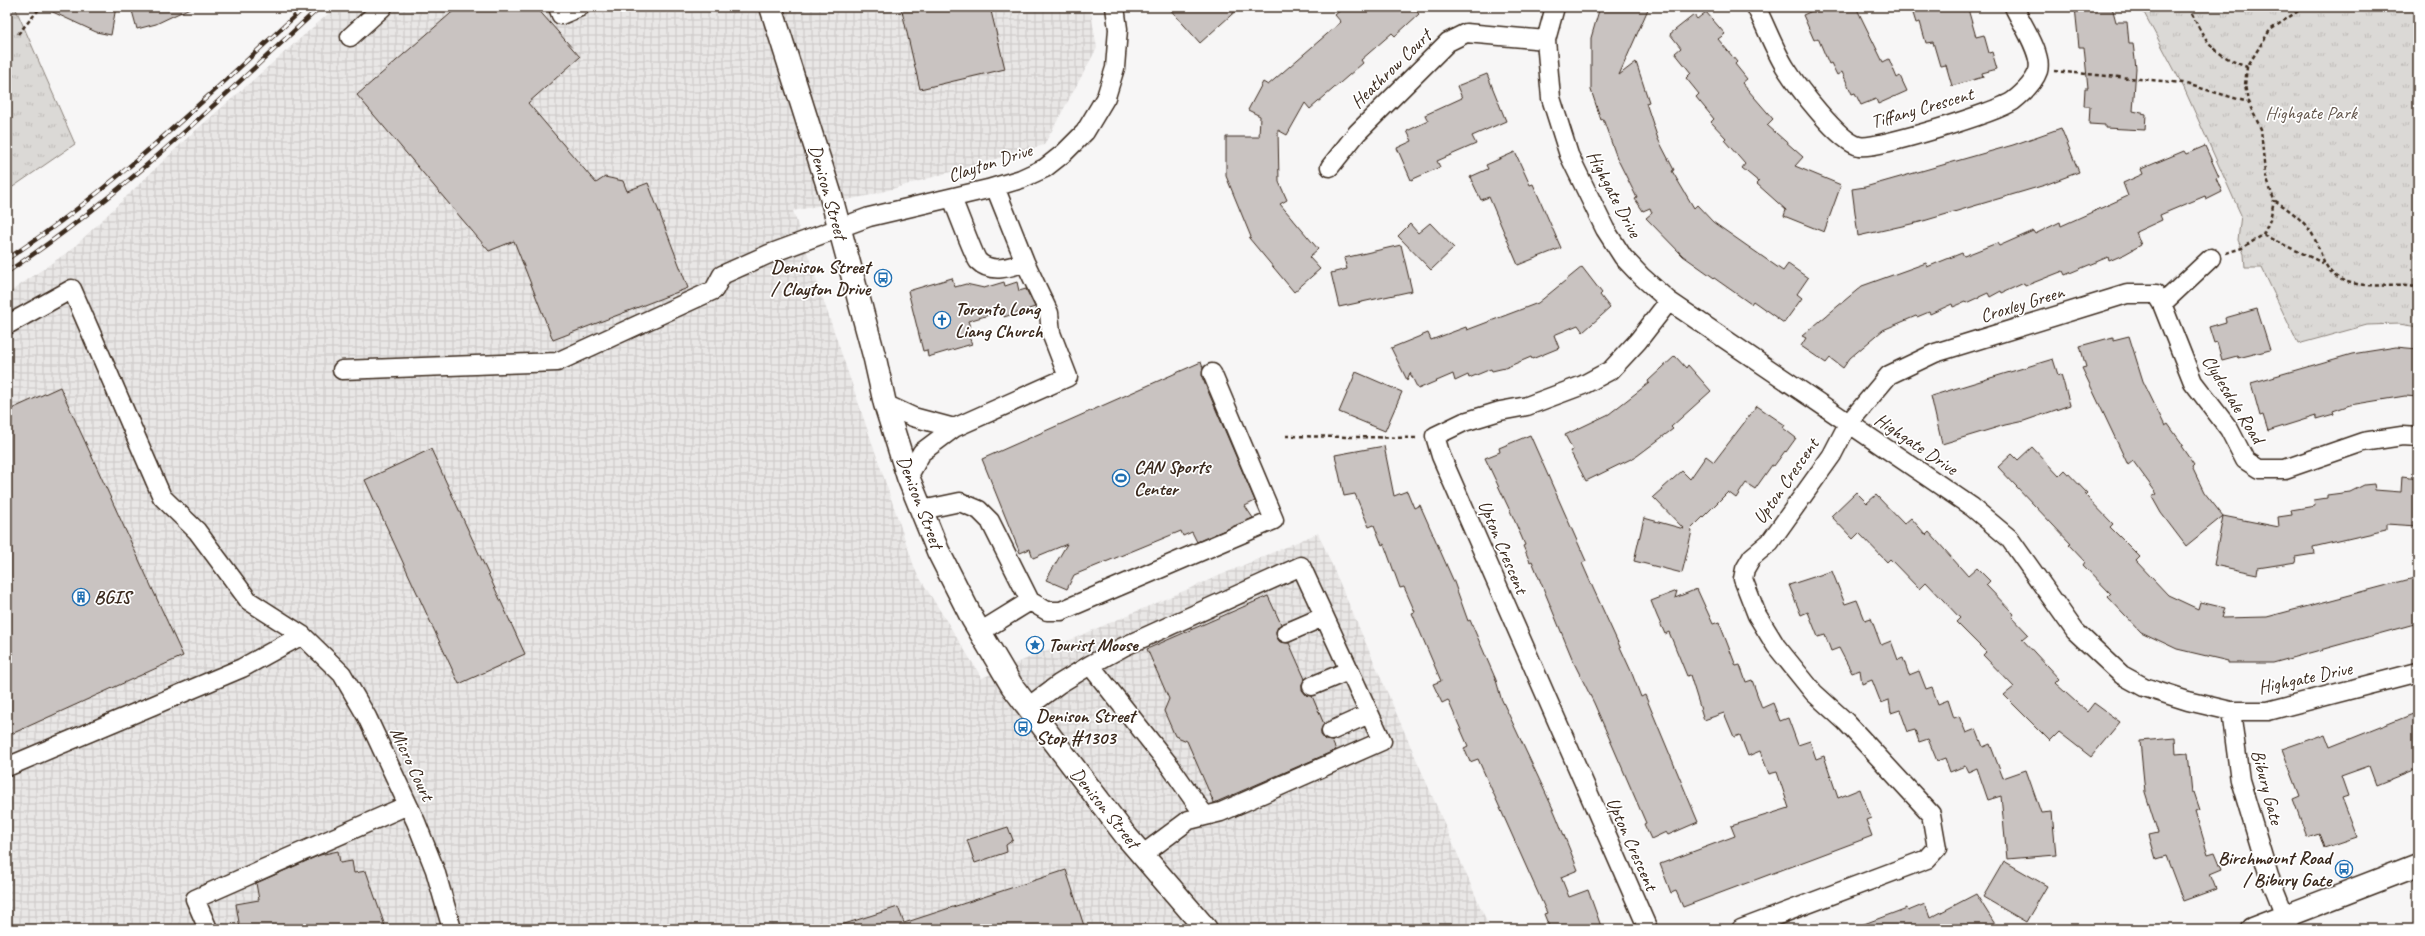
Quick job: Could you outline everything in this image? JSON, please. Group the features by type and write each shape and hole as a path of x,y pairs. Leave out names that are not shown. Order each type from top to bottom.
{"main road":[{"name":"Denison Street","path":"772,7 840,230 875,359 884,404 908,477 938,551 980,632 1012,686 1064,757 1142,855 1206,929"},
{"path":"2252,929 2288,923 2418,865"}],"street":[{"path":"350,37 383,7"},
{"path":"558,7 561,15 580,7"},
{"name":"Clayton Drive","path":"342,370 557,362 714,290 722,275 769,254 840,230 869,217 995,187 1021,179 1045,168 1064,153 1085,132 1106,97 1115,68 1118,29 1115,7"},
{"name":"Highgate Drive","path":"1556,7 1546,40 1551,98 1569,155 1604,229 1623,257 1641,276 1669,301 1972,507 2009,538 2075,631 2122,675 2144,687 2180,699 2231,711 2268,711 2418,672"},
{"name":"Tiffany Crescent","path":"1756,7 1786,67 1833,130 1859,146 1875,145 1963,122 2012,101 2032,84 2038,70"},
{"path":"2014,7 2037,51 2038,70"},
{"name":"Heathrow Court","path":"1330,167 1357,133 1448,42 1466,33 1546,40"},
{"path":"908,477 922,452 954,428 1068,377 1051,334 1049,314 1025,262 995,187"},
{"path":"952,198 978,261 989,267 1001,269 1025,262"},
{"path":"2162,304 2212,258"},
{"name":"Micro Court","path":"7,325 72,289 162,497 197,531 249,601 302,635 342,674 367,717 408,805 435,870 452,929"},
{"name":"Croxley Green","path":"1848,424 1889,375 1935,353 2127,294 2156,294 2162,304"},
{"path":"1435,436 1464,422 1500,411 1526,406 1583,385 1611,370 1638,341 1669,301"},
{"name":"Clydesdale Road","path":"2162,304 2192,382 2229,429 2245,460 2259,469 2285,470 2363,442 2402,436 2418,437"},
{"path":"922,510 960,502 979,510 990,521 1030,601 1047,610 1061,611 1274,520 1212,373"},
{"path":"884,404 913,417 954,428"},
{"name":"Upton Crescent","path":"1741,929 1927,859 1937,848 1931,814 1846,722 1814,693 1781,652 1757,615 1743,579 1745,568 1752,557 1770,542 1832,455 1848,424"},
{"name":"Upton Crescent","path":"1435,436 1441,456 1648,929"},
{"path":"1028,707 1059,684 1123,647 1301,566 1382,741 1221,812 1189,820 1142,855"},
{"path":"980,632 1030,601"},
{"path":"1286,633 1324,617"},
{"path":"7,767 242,668 302,635"},
{"path":"1090,665 1170,766 1205,816"},
{"path":"1312,686 1348,670"},
{"name":"Bibury Gate","path":"2231,711 2240,780 2269,876 2288,923"},
{"path":"1331,731 1369,714"},
{"path":"208,929 195,899 408,805"}],"path":[{"path":"18,34 41,7"},
{"path":"2189,7 2197,26 2210,46 2231,62 2247,67"},
{"path":"2212,258 2242,248 2263,235 2270,220 2274,200 2266,174 2261,129 2248,102 2245,84 2247,67 2270,30 2304,7"},
{"path":"2038,70 2183,83 2248,102"},
{"path":"2274,200 2284,206 2310,232 2323,263 2329,272 2348,282 2418,287"},
{"path":"2263,235 2323,263"},
{"path":"1286,436 1412,439 1435,436"}],"shaded area":[{"path":"336,7 1090,7 1097,48 1044,145 871,195 793,211 916,572 982,678 1318,533 1490,929 7,929 7,294 72,249 186,139"}],"green space":[{"path":"7,7 15,7 75,144 7,191"},
{"name":"Highgate Park","path":"2141,7 2418,7 2418,327 2399,324 2367,325 2298,344 2262,268 2245,268 2244,254 2238,240 2241,215 2184,88"}],"building":[{"path":"42,7 116,7 111,35 96,32"},
{"path":"131,7 192,7 156,24 137,29"},
{"path":"458,7 536,7 580,57 528,103 596,183 605,177 623,181 627,191 648,183 688,288 553,340 514,241 489,251 357,95"},
{"path":"901,7 990,7 1005,69 920,89"},
{"path":"1168,7 1240,7 1200,43"},
{"path":"1344,7 1412,7 1419,14 1395,36 1392,33 1361,60 1363,63 1310,109 1305,103 1287,135 1278,130 1279,182 1287,200 1280,204 1318,249 1309,257 1320,269 1294,292 1249,238 1251,237 1226,176 1226,137 1259,137 1260,116 1248,110 1263,82 1268,85 1341,22 1335,15"},
{"path":"1600,7 1649,7 1619,75 1636,62 1649,102 1646,103 1658,139 1674,170 1672,171 1694,208 1697,205 1713,222 1783,271 1788,264 1808,278 1797,294 1802,298 1784,323 1753,301 1751,304 1683,256 1646,218 1652,213 1650,208 1643,211 1635,199 1637,198 1617,158 1603,119 1601,120 1591,90 1591,38"},
{"path":"1821,7 1856,7 1883,62 1889,59 1897,78 1900,76 1907,91 1878,104 1876,99 1861,105 1855,93 1852,94 1842,72 1837,75 1831,63 1829,64 1818,38 1814,40 1803,15"},
{"path":"1911,7 1962,7 1963,11 1968,9 1976,37 1984,35 1989,53 1992,52 1997,69 1982,73 1983,77 1952,86 1946,65 1940,66 1933,42 1926,43 1920,22 1916,23"},
{"path":"2075,7 2112,7 2116,22 2127,22 2129,43 2133,43 2136,68 2133,111 2146,114 2145,130 2105,128 2105,125 2089,124 2090,106 2084,106 2085,88 2088,88 2084,47 2079,47"},
{"path":"1706,12 1725,34 1718,39 1737,62 1735,64 1747,79 1742,83 1773,119 1767,125 1803,157 1795,166 1841,185 1824,232 1784,216 1786,210 1757,184 1759,182 1742,168 1745,164 1724,140 1726,138 1711,122 1714,119 1696,97 1699,94 1686,78 1691,73 1675,53 1681,48 1670,34 1694,15 1697,19"},
{"path":"1487,74 1506,121 1472,136 1476,144 1437,161 1440,167 1411,180 1397,148 1412,141 1407,131 1428,121 1425,115 1462,98 1457,86"},
{"path":"2061,128 2079,172 2045,185 1920,222 1858,236 1852,189 1865,187 2013,145"},
{"path":"2205,146 2219,177 2216,178 2222,192 2206,200 2205,196 2160,215 2162,220 2136,232 2141,245 2125,254 2109,261 2108,257 2065,275 2063,271 2025,286 2024,283 2002,293 2001,291 1990,297 1988,293 1966,303 1965,302 1953,307 1952,304 1930,314 1929,312 1917,317 1916,316 1883,330 1850,358 1843,368 1830,358 1826,363 1801,346 1806,338 1802,336 1862,286 1926,263 1927,267 1962,253 1964,256 1997,243 1999,246 2033,231 2035,234 2060,222 2061,226 2128,196 2123,183 2143,174 2141,169 2184,151 2186,154"},
{"path":"1515,152 1530,185 1533,184 1561,248 1518,265 1489,197 1481,200 1470,177 1488,169 1486,165"},
{"path":"1430,223 1454,248 1431,270 1398,236 1410,224 1418,233"},
{"path":"1401,245 1412,291 1339,307 1331,273 1347,269 1344,258"},
{"path":"1582,267 1602,293 1600,295 1610,308 1583,332 1578,325 1554,335 1559,348 1532,359 1531,357 1505,368 1492,371 1491,369 1469,378 1468,375 1455,381 1453,374 1418,389 1410,373 1407,380 1391,348 1428,333 1431,340 1466,327 1467,330 1538,303"},
{"name":"Toronto Long Liang Church","path":"952,278 955,287 966,284 984,288 1004,282 1005,286 1017,282 1019,291 1026,289 1035,307 1004,317 1003,311 968,321 973,336 969,337 972,344 928,357 927,350 923,351 908,291"},
{"path":"2257,309 2270,350 2238,358 2237,356 2222,360 2217,342 2214,343 2209,327 2226,322 2225,318"},
{"path":"2129,336 2143,381 2165,426 2168,424 2183,445 2181,446 2194,465 2192,467 2204,492 2223,516 2186,546 2161,513 2152,497 2157,494 2133,461 2128,465 2082,368 2086,367 2080,346 2113,337 2113,340"},
{"path":"2396,347 2418,349 2418,397 2405,396 2350,405 2333,411 2334,414 2316,419 2316,416 2268,431 2263,415 2260,416 2251,383 2352,354"},
{"path":"1675,356 1686,368 1688,365 1711,391 1671,427 1673,429 1637,456 1586,481 1570,451 1573,450 1565,435 1609,414 1649,383 1648,381"},
{"path":"2053,359 2058,375 2061,374 2070,405 2024,421 2005,425 1942,444 1931,396"},
{"name":"CAN Sports Center","path":"1201,362 1203,368 1202,377 1255,501 1245,506 1253,518 1197,542 1192,532 1183,536 1181,531 1074,575 1067,589 1046,580 1067,544 1033,558 1030,549 1020,553 982,459"},
{"path":"1356,372 1402,392 1385,431 1339,412"},
{"name":"BGIS","path":"60,387 183,656 7,736 7,411"},
{"path":"1757,406 1785,425 1783,428 1796,438 1786,452 1785,451 1774,466 1772,465 1755,489 1746,483 1736,498 1728,492 1690,530 1692,531 1682,573 1634,561 1644,518 1684,529 1653,497 1682,471 1690,479 1706,456 1714,462"},
{"path":"1530,435 1586,561 1582,563 1631,671 1641,697 1645,695 1698,822 1668,835 1666,832 1651,839 1644,824 1646,823 1594,703 1574,663 1532,561 1530,562 1523,546 1525,545 1513,517 1485,458 1500,452 1499,448"},
{"path":"1384,446 1394,496 1407,491 1414,508 1420,505 1454,582 1468,621 1470,620 1496,680 1501,698 1555,813 1578,870 1561,877 1569,897 1588,890 1602,929 1550,929 1544,914 1547,913 1478,759 1470,762 1464,748 1468,746 1448,700 1442,703 1433,684 1441,681 1412,613 1415,612 1404,587 1400,588 1384,544 1382,545 1374,525 1369,527 1355,494 1344,496 1335,455"},
{"path":"2032,447 2059,476 2065,470 2087,493 2085,495 2113,524 2110,527 2140,557 2136,561 2168,595 2198,609 2200,602 2225,608 2222,618 2267,617 2418,577 2418,623 2273,663 2228,663 2228,661 2177,649 2141,632 2108,597 2111,594 2083,565 2085,562 2069,545 2071,544 1998,467 2012,454 2018,460"},
{"path":"431,449 525,654 459,684 365,480"},
{"path":"2402,476 2418,478 2418,526 2386,524 2386,530 2313,547 2314,554 2295,557 2296,562 2258,568 2257,574 2214,565 2223,516 2279,527 2278,517 2292,515 2291,510 2315,506 2314,500 2327,498 2327,495 2350,492 2364,485 2374,484 2375,490 2401,492"},
{"path":"1856,492 1867,503 1876,495 1904,524 1911,518 1926,535 1929,532 1968,576 1977,568 1990,581 1986,585 2014,614 2012,617 2028,634 2022,639 2059,679 2055,683 2087,712 2094,703 2120,722 2091,757 2059,732 2050,741 2004,695 2014,687 1983,655 1986,652 1956,622 1960,618 1926,582 1919,589 1890,559 1887,562 1859,533 1853,539 1831,516"},
{"path":"1832,571 1845,604 1857,600 1865,620 1871,618 1881,645 1891,641 1898,660 1903,658 1909,675 1919,671 1926,689 1932,687 1938,704 1948,700 1954,718 1959,716 1966,733 1976,729 1983,747 1990,744 2003,778 2026,770 2041,813 2052,812 2056,855 2007,859 2001,796 1988,800 1977,768 1968,772 1965,766 1950,772 1945,758 1937,761 1928,739 1919,742 1915,730 1908,732 1900,710 1891,713 1889,700 1881,703 1872,680 1862,684 1860,670 1852,673 1839,648 1831,651 1825,635 1818,637 1808,612 1801,615 1789,585"},
{"path":"1697,589 1713,624 1719,622 1736,666 1740,665 1746,682 1752,680 1762,708 1773,703 1780,721 1788,718 1798,745 1810,741 1816,759 1824,756 1838,798 1860,789 1871,818 1866,820 1872,836 1683,907 1676,891 1671,893 1660,864 1735,836 1731,826 1789,808 1777,772 1769,774 1760,751 1748,756 1740,735 1734,737 1724,713 1704,720 1690,675 1687,676 1669,632 1665,634 1651,601 1677,591 1675,598"},
{"path":"1268,596 1281,624 1276,631 1277,638 1280,642 1289,643 1305,679 1302,684 1302,690 1306,695 1312,696 1324,724 1321,730 1321,735 1325,740 1332,741 1336,750 1214,803 1187,741 1175,736 1164,711 1169,699 1147,649"},
{"path":"2418,712 2418,768 2376,785 2369,766 2341,776 2348,796 2342,798 2357,837 2324,848 2319,833 2307,837 2293,799 2300,796 2282,749 2325,734 2330,747"},
{"path":"2175,738 2176,754 2188,753 2192,793 2194,792 2200,810 2195,811 2208,854 2215,852 2222,869 2210,874 2216,889 2183,901 2166,856 2156,859 2149,835 2158,833 2145,792 2140,741"},
{"path":"1008,827 1013,840 1006,845 1007,852 975,863 967,840"},
{"path":"338,851 340,863 352,861 354,873 366,871 386,929 240,929 236,904 259,900 256,883 320,855"},
{"path":"2004,861 2047,886 2026,922 1983,897"},
{"path":"1066,870 1085,929 839,929 838,926 898,907 904,923"},
{"path":"1976,894 1998,929 1856,929 1856,927 1907,908 1908,911 1925,904 1930,918"}],"railway":[{"path":"7,259 86,202 124,171 305,7"},
{"path":"7,272 90,212 169,146 320,7"}],"place":[{"name":"Denison Street / Clayton Drive","path":"883,278"},
{"name":"Toronto Long Liang Church","path":"942,320"},
{"name":"CAN Sports Center","path":"1121,478"},
{"name":"BGIS","path":"81,597"},
{"name":"Tourist Moose","path":"1035,645"},
{"name":"Denison Street Stop #1303","path":"1023,727"},
{"name":"Birchmount Road / Bibury Gate","path":"2344,869"}]}
